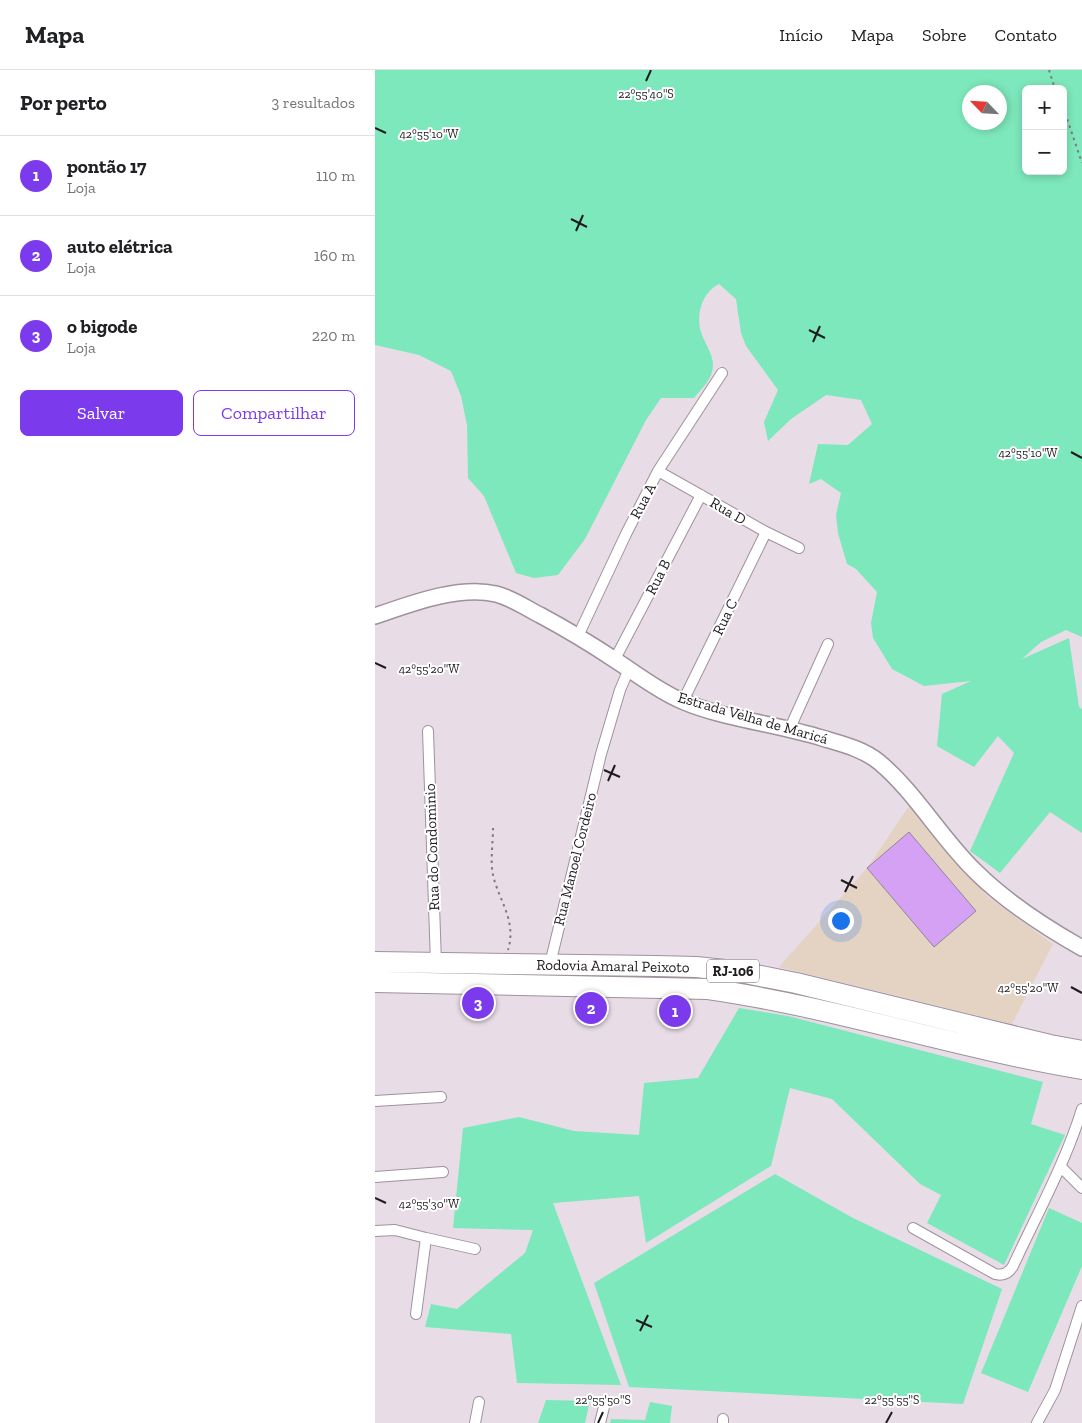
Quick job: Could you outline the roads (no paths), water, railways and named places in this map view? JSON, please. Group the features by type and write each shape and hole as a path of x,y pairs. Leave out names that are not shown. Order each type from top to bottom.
{"highway":[{"name":"Rodovia Amaral Peixoto","path":"375,962 696,967 796,983 1050,1045 1082,1051"},
{"name":"Rodovia Amaral Peixoto","path":"375,982 708,989 740,993 840,1014 1082,1069"}],"street":[{"name":"Rua A","path":"578,636 658,471 722,373"},
{"name":"Rua D","path":"658,471 766,532 799,548"},
{"name":"Rua B","path":"615,660 701,494"},
{"name":"Rua C","path":"683,702 766,532"},
{"name":"Estrada Velha de Maricá","path":"375,616 414,602 450,594 495,594 511,599 578,636 662,691 683,702 732,716 790,728 865,752 879,762 905,788 975,871 1017,906 1056,933 1082,948"},
{"path":"790,728 828,644"},
{"name":"Rua Manoel Cordeiro","path":"550,964 601,754 629,669"},
{"name":"Rua do Condominio","path":"428,731 437,963"},
{"path":"375,1101 441,1096"},
{"path":"913,1228 995,1274 1003,1275 1011,1270 1036,1215 1061,1167 1082,1109"},
{"path":"1061,1167 1082,1188"},
{"path":"375,1176 443,1172"},
{"path":"375,1231 395,1230 475,1249"},
{"path":"416,1314 426,1238"},
{"path":"1037,1423 1055,1390 1082,1306"},
{"path":"475,1423 479,1402"},
{"path":"601,1423 605,1403"}],"place":[{"name":"o bigode","path":"478,1003"},
{"name":"auto elétrica","path":"591,1008"},
{"name":"pontão 17","path":"675,1011"}]}
